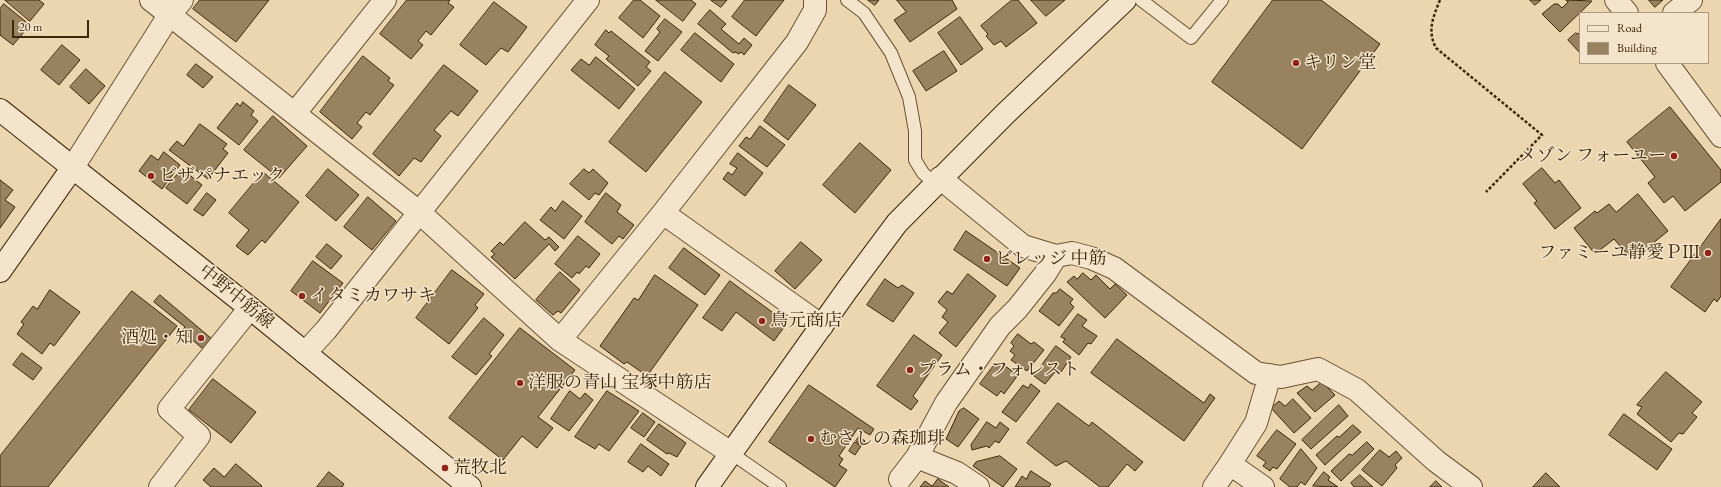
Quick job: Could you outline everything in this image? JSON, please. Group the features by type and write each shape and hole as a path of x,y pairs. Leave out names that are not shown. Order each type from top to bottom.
{"street":[{"path":"151,0 176,7 295,113 420,213 560,340 731,453"},
{"path":"295,113 385,0"},
{"path":"305,353 326,330 420,213 588,0"},
{"path":"560,340 663,213 797,42 815,10 815,0"},
{"path":"707,487 856,277 897,223 1005,114 1125,0"},
{"path":"1616,0 1627,12"},
{"path":"1675,12 1691,0"},
{"path":"0,271 74,167 176,7"},
{"path":"1668,64 1721,136"},
{"name":"中野中筋線","path":"0,110 74,167 250,308 470,487"},
{"path":"937,181 1023,246 1056,256 1072,253 1091,258 1114,268 1256,373 1281,377 1318,369 1357,390 1436,461 1471,487"},
{"path":"663,213 822,326"},
{"path":"900,479 917,457 946,403 966,392 1000,326 1024,314 1056,256"},
{"path":"160,487 199,436 169,409 250,308"},
{"path":"1214,487 1256,423 1270,375"},
{"path":"917,457 957,473 978,487"},
{"path":"1230,464 1263,487"}],"lane":[{"path":"847,0 864,13 891,53 909,97 915,131 915,160 923,173 937,181"},
{"path":"1141,0 1191,38 1222,0"},
{"path":"731,453 780,487"}],"path":[{"path":"1440,0 1432,18 1432,39 1436,48 1542,135 1486,192"}],"building":[{"path":"5,0 39,0 44,4 30,21"},
{"path":"200,0 269,0 236,42 193,9"},
{"path":"407,0 450,0 448,3 454,7 431,35 426,31 418,41 423,45 411,59 380,34"},
{"path":"634,0 640,0 660,16 643,38 619,18"},
{"path":"656,0 691,0 696,4 683,21"},
{"path":"711,0 727,0 721,7"},
{"path":"745,0 784,0 756,36 732,17"},
{"path":"868,0 879,0 875,5"},
{"path":"897,0 952,0 957,9 910,42 894,20 906,12"},
{"path":"1012,0 1018,0 1037,23 1006,47 1001,41 994,45 986,36 988,34 981,26"},
{"path":"1031,0 1065,0 1046,16"},
{"name":"キリン堂","path":"1273,0 1321,0 1380,44 1302,149 1212,82"},
{"path":"1530,0 1541,0 1535,5"},
{"path":"1566,0 1592,1 1560,32 1542,14 1554,4 1558,4 1562,8 1568,2"},
{"path":"1649,0 1663,0 1655,7"},
{"path":"494,2 527,27 508,52 501,48 486,65 460,45"},
{"path":"4,4 30,25 13,45 0,35 0,9"},
{"path":"710,10 726,24 721,29 739,44 744,38 752,45 744,55 741,52 739,54 735,52 733,53 698,24"},
{"path":"960,17 983,49 961,65 938,33"},
{"path":"665,19 682,32 658,61 645,51 660,32 657,29"},
{"path":"606,30 609,33 611,31 650,62 646,67 651,71 638,86 606,59 609,56 595,45"},
{"path":"695,33 734,64 721,82 681,50"},
{"path":"1576,33 1579,34 1579,52 1568,40"},
{"path":"62,45 80,60 59,85 41,70"},
{"path":"944,51 957,71 926,91 913,71"},
{"path":"363,56 390,78 388,81 394,85 370,115 366,112 357,123 362,127 352,139 320,112"},
{"path":"596,57 635,89 619,109 571,70 581,59 589,65"},
{"path":"196,64 213,77 203,88 187,75"},
{"path":"444,65 478,91 458,116 451,111 434,130 441,136 421,162 414,158 399,176 373,154"},
{"path":"86,69 105,86 89,104 70,87"},
{"path":"665,72 702,102 646,172 609,142"},
{"path":"789,85 816,105 788,140 764,121"},
{"path":"243,102 254,111 251,115 258,121 239,145 217,128 237,103 240,106"},
{"name":"メゾン フォーユー","path":"1670,107 1721,170 1721,182 1685,211 1673,196 1664,203 1648,183 1655,177 1627,142"},
{"path":"273,116 307,146 279,178 244,150"},
{"path":"200,124 227,144 223,149 228,153 208,179 169,150 177,141 183,146"},
{"path":"760,126 785,145 767,167 739,146 746,137 750,139"},
{"path":"860,143 891,170 855,213 823,185"},
{"path":"164,152 180,165 162,189 139,171 151,155 158,160"},
{"path":"738,153 763,173 745,196 723,179 728,172 732,175 737,168 730,164"},
{"path":"1542,168 1555,183 1559,180 1581,208 1555,229 1534,203 1537,201 1523,184"},
{"path":"182,169 202,185 187,204 166,188"},
{"path":"328,169 359,195 336,221 306,196"},
{"path":"584,169 589,173 593,169 608,183 599,195 595,193 589,200 570,184"},
{"path":"263,172 299,202 265,243 262,240 248,255 236,246 249,230 229,213"},
{"path":"0,180 13,190 5,200 15,207 0,228"},
{"path":"207,193 216,200 203,216 194,210"},
{"path":"606,193 621,205 617,212 634,225 623,239 619,236 612,244 585,222"},
{"path":"1638,194 1668,231 1641,253 1636,248 1628,255 1614,239 1595,254 1574,228 1595,211 1597,213 1609,204 1616,212"},
{"path":"368,197 396,221 372,250 344,227"},
{"path":"563,201 582,216 564,239 540,220 551,207 555,211"},
{"name":"ファミーユ静愛ＰⅢ","path":"1721,219 1721,296 1717,302 1714,299 1705,312 1671,287"},
{"path":"525,222 545,240 549,237 559,247 555,251 549,244 515,279 491,257 495,254 491,251 500,242 503,245"},
{"name":"ビレッジ 中筋","path":"966,231 1020,268 1007,286 954,250"},
{"path":"578,236 600,254 589,268 586,266 579,274 577,272 572,278 555,264"},
{"path":"801,242 822,260 795,289 775,271"},
{"path":"327,244 342,256 331,269 316,257"},
{"path":"684,248 720,275 705,295 669,268"},
{"path":"313,261 343,283 320,313 291,291"},
{"path":"452,270 484,294 475,305 478,308 449,344 416,318"},
{"path":"560,272 580,290 561,313 558,311 553,315 536,300"},
{"path":"1083,273 1091,280 1096,275 1110,289 1115,284 1127,295 1105,318 1067,282 1074,276 1077,279"},
{"path":"968,274 996,296 956,347 939,333 948,322 942,317 947,310 938,302 947,291 952,294"},
{"path":"655,275 698,305 647,376 627,362 624,364 600,346 634,298 638,300"},
{"path":"885,279 898,288 902,285 914,293 893,322 867,305"},
{"path":"730,281 787,323 774,341 736,312 722,331 703,318"},
{"path":"1060,289 1073,299 1070,303 1074,307 1059,326 1039,311 1053,293 1056,293"},
{"path":"50,290 80,312 54,346 50,343 42,354 17,334 24,324 21,322 33,306 37,309"},
{"path":"132,291 177,326 48,487 0,487 0,456"},
{"path":"160,295 212,339 203,349 182,331 185,327 154,302"},
{"path":"1078,314 1087,320 1082,326 1097,336 1091,344 1088,343 1079,355 1063,342 1065,339 1061,337"},
{"path":"484,318 504,335 489,354 492,356 476,375 452,357"},
{"path":"520,328 575,370 538,417 553,428 537,448 522,436 503,460 449,418"},
{"path":"1018,334 1031,344 1034,342 1044,350 1027,371 1011,360 1015,355 1010,351 1014,346 1011,343"},
{"name":"プラム・フォレスト","path":"914,335 942,355 913,396 918,401 911,410 877,386"},
{"path":"1117,339 1204,403 1210,394 1215,398 1184,441 1091,373"},
{"path":"1056,346 1071,357 1059,375 1055,372 1045,384 1034,376"},
{"path":"22,353 42,368 33,380 13,365"},
{"path":"995,364 999,366 1002,364 1018,375 1004,394 1001,391 997,396 980,384"},
{"path":"1666,372 1702,402 1692,413 1697,417 1683,434 1679,433 1671,442 1637,414 1642,407 1637,405"},
{"path":"213,379 256,412 231,443 189,410"},
{"path":"1322,382 1335,395 1315,412 1297,393 1307,386 1312,390"},
{"path":"1031,384 1040,391 1016,422 1002,412 1023,385 1028,388"},
{"name":"むさしの森珈琲","path":"809,385 874,429 870,435 858,428 839,456 843,459 839,465 847,470 835,487 769,442"},
{"path":"570,391 580,399 585,393 593,400 569,431 551,419"},
{"path":"607,391 639,411 609,451 599,444 595,449 575,437"},
{"path":"1293,399 1311,418 1294,433 1271,408 1279,401 1285,406"},
{"path":"1058,403 1089,426 1092,422 1143,462 1135,471 1127,464 1108,487 1100,487 1066,461 1056,466 1027,443"},
{"path":"1339,405 1348,416 1311,449 1302,440"},
{"path":"964,408 979,419 958,447 946,439 959,411"},
{"path":"643,413 655,422 644,437 631,428"},
{"path":"1624,414 1672,449 1657,470 1609,435"},
{"path":"987,422 996,428 1000,422 1009,429 999,443 995,441 989,448 987,446 972,450 971,445"},
{"path":"659,424 686,443 677,457 669,453 667,454 647,440"},
{"path":"1353,425 1361,432 1325,465 1316,455 1337,436 1339,437"},
{"path":"1277,430 1296,444 1277,469 1273,467 1270,471 1263,466 1266,462 1257,456"},
{"path":"859,437 865,441 862,446 856,441"},
{"path":"855,442 861,446 855,455 849,451"},
{"path":"1367,442 1374,449 1341,481 1331,471 1349,454 1352,455"},
{"path":"641,444 669,464 661,476 648,466 643,472 628,462"},
{"path":"1301,449 1317,468 1305,485 1301,482 1297,487 1290,487 1280,479"},
{"path":"1380,450 1389,457 1396,451 1402,458 1395,465 1397,468 1382,486 1362,470"},
{"path":"1000,456 1017,469 1003,487 973,466 976,462"},
{"path":"236,464 262,486 211,487 203,480 214,468 224,477"},
{"path":"1031,471 1051,484 1049,487 1015,487 1022,476 1026,479"},
{"path":"329,472 344,484 342,487 317,487"},
{"path":"1324,472 1330,477 1328,480 1338,487 1313,486"},
{"path":"1546,473 1560,487 1533,487"},
{"path":"1360,475 1373,487 1354,487 1351,483"},
{"path":"938,479 949,487 920,487 925,481 932,486"},
{"path":"1436,481 1442,487 1430,487"}],"place":[{"name":"キリン堂","path":"1296,63"},
{"name":"メゾン フォーユー","path":"1674,156"},
{"name":"ビザパナエック","path":"151,176"},
{"name":"ファミーユ静愛ＰⅢ","path":"1708,253"},
{"name":"ビレッジ 中筋","path":"987,259"},
{"name":"イタミカワサキ","path":"302,296"},
{"name":"鳥元商店","path":"762,321"},
{"name":"酒処・知","path":"201,338"},
{"name":"プラム・フォレスト","path":"910,370"},
{"name":"洋服の青山 宝塚中筋店","path":"520,383"},
{"name":"むさしの森珈琲","path":"811,439"},
{"name":"荒牧北","path":"445,468"}]}
